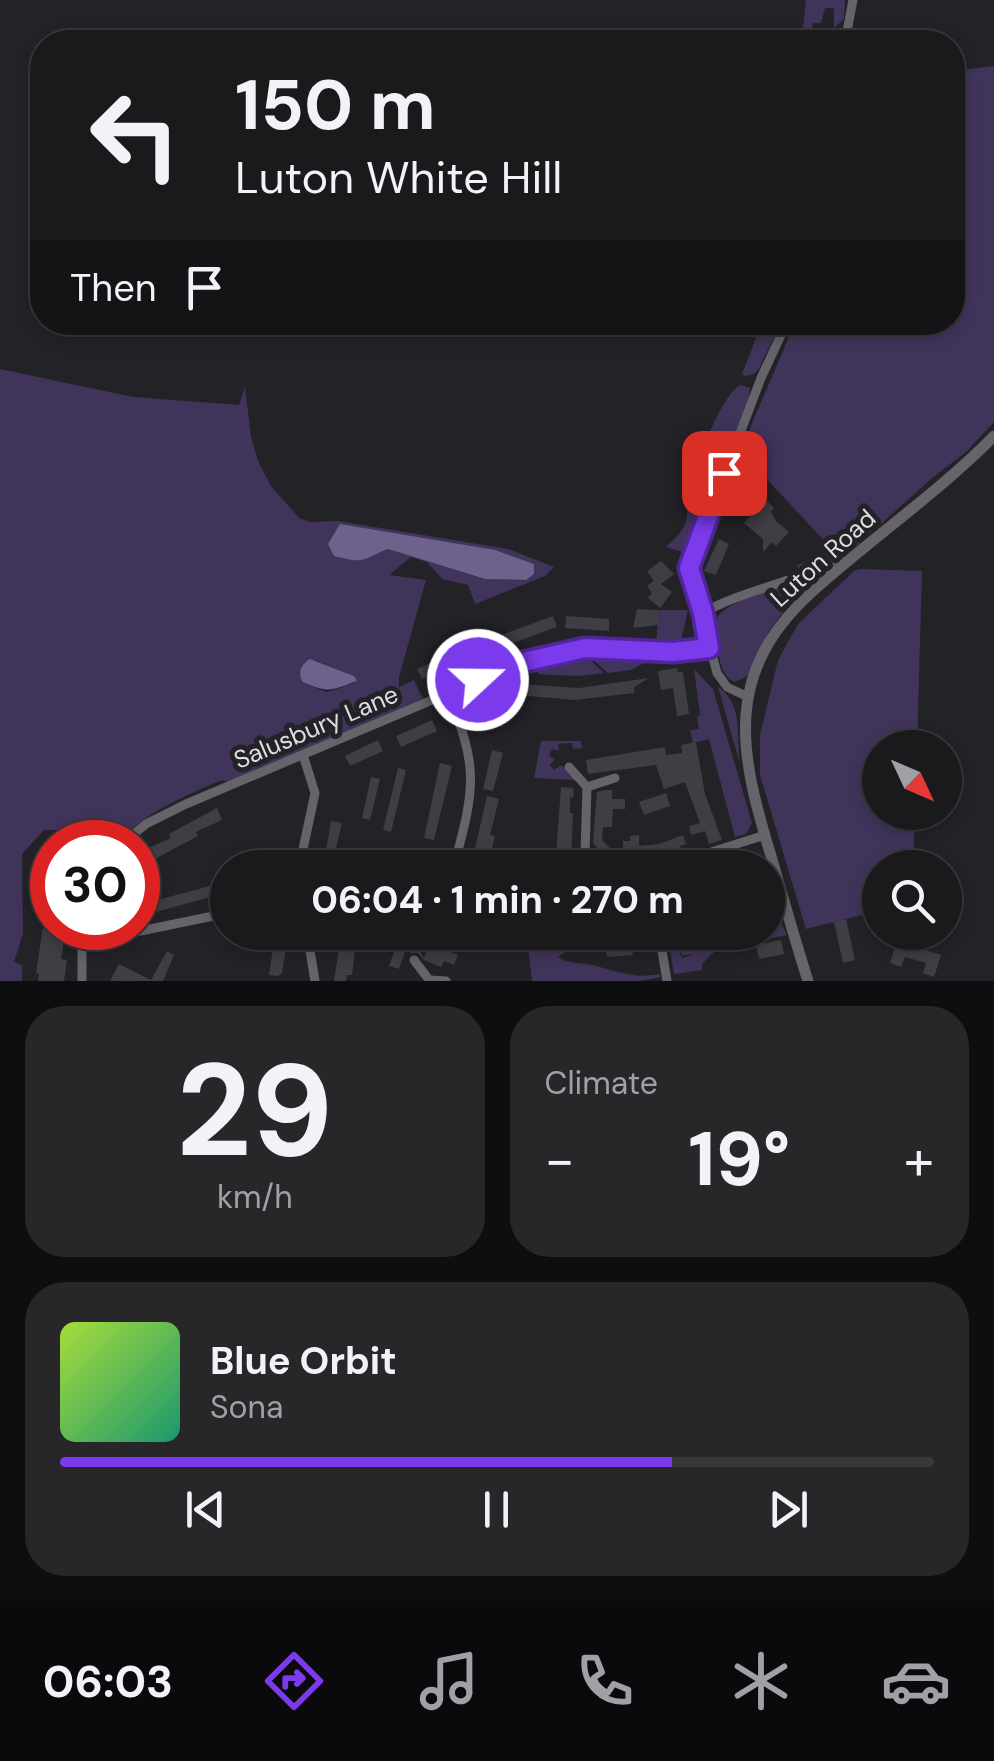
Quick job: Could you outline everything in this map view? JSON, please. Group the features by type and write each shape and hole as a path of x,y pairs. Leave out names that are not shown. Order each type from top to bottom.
{"street":[{"path":"847,30 853,0"},
{"path":"748,697 722,682 709,648 689,568 737,438 781,335"},
{"name":"Luton Road","path":"808,981 764,835 744,742 748,697 760,660 787,617 994,436"},
{"path":"703,613 722,602 798,577 832,561"},
{"name":"Salusbury Lane","path":"153,820 515,664 580,649 673,652 709,648"},
{"path":"444,846 459,848 472,772 467,742 448,693"},
{"path":"303,755 315,793 303,850"},
{"path":"570,768 587,787 585,850"},
{"path":"587,787 615,778"},
{"path":"717,850 764,835"},
{"path":"160,928 210,918"},
{"path":"82,950 82,981"},
{"path":"310,950 314,981"},
{"path":"662,950 667,981"},
{"path":"414,960 430,981 446,981"}],"shaded area":[{"path":"806,0 845,0 844,19 834,28 834,8 825,8 821,23 803,28"},
{"path":"994,66 994,422 966,452 783,612 769,631 748,676 735,682 724,673 712,632 719,615 746,598 817,573 829,565 799,572 797,565 822,557 830,547 765,477 738,459 789,335 965,335 965,70"},
{"path":"757,335 775,335 758,370 742,374"},
{"path":"0,369 133,397 239,405 245,387 258,461 271,486 299,518 311,522 338,521 508,549 554,567 545,576 475,604 468,585 442,579 427,562 411,557 389,575 426,580 399,677 399,687 414,680 423,699 228,782 222,780 194,792 145,820 30,820 30,845 22,854 23,933 14,962 22,965 22,981 0,981","holes":["340,524 416,539 526,580 485,579 388,549 375,555","314,660 354,676 355,683 327,692 309,685"]},
{"path":"740,385 750,388 748,405 690,554 666,547 684,526 695,473 708,437 724,404"},
{"path":"340,524 495,550 534,564 534,574 526,580 485,579 388,549 362,560 334,556 328,544"},
{"path":"854,571 922,571 917,730 862,730 862,830 914,830 914,850 862,850 862,915 806,929 760,775 760,735 778,660 798,624"},
{"path":"659,610 688,610 680,645 656,642"},
{"path":"591,653 684,659 648,661 631,670 608,673 589,656"},
{"path":"562,657 587,657 604,673 538,674 538,663"},
{"path":"310,659 354,676 357,681 331,689 303,682 301,669"},
{"path":"694,669 713,689 752,823 746,834 735,837 709,739 693,743 690,730 699,729 700,715"},
{"path":"718,687 732,702 735,712 740,764"},
{"path":"541,741 581,741 582,748 573,749 572,743 558,744 559,751 552,749 549,756 555,759 550,765 554,770 561,765 578,780 534,778"},
{"path":"529,950 566,950 558,957 635,975 660,974 641,981 532,981"},
{"path":"670,950 678,950 682,958 697,950 716,950 702,964 702,970 674,974"}],"building":[{"path":"765,499 774,508 771,512 776,521 789,532 776,546 772,542 763,552 763,539 744,523"},
{"path":"719,539 729,544 716,575 704,571"},
{"path":"661,561 674,574 661,584 672,592 660,608 648,598 652,593 647,586 654,581 647,571"},
{"path":"637,609 659,610 658,625 633,628"},
{"path":"553,616 557,627 497,649 493,638"},
{"path":"566,616 609,619 609,631 565,628"},
{"path":"477,643 481,654 422,679 417,669"},
{"path":"677,668 683,672 689,714 677,716 673,688 661,690 658,671"},
{"path":"649,678 634,687 634,693 575,700 517,695 518,684 579,688"},
{"path":"501,690 507,701 471,717 466,706"},
{"path":"432,720 437,731 401,747 396,736"},
{"path":"378,740 383,751 350,766 345,756"},
{"path":"696,742 705,794 722,840 709,844 705,831 691,835 689,826 700,823 685,782 664,789 656,765 588,774 586,760 665,747 666,755 682,753 681,745"},
{"path":"492,750 503,753 493,791 483,789"},
{"path":"440,763 452,766 434,840 424,838"},
{"path":"398,768 406,770 391,832 383,830"},
{"path":"371,777 380,779 370,820 362,818"},
{"path":"561,787 574,788 573,798 570,797 572,850 556,850"},
{"path":"612,790 612,799 625,799 625,809 613,809 612,827 603,827 602,840 612,850 600,850 593,843 597,792"},
{"path":"666,793 670,806 644,815 639,802"},
{"path":"487,796 499,799 490,835 495,836 492,850 475,848"},
{"path":"217,808 222,820 160,856 160,843 171,838 169,834"},
{"path":"331,821 342,823 335,850 326,850"},
{"path":"639,835 639,846 659,844 683,835 686,844 680,846 682,850 623,850 623,841"},
{"path":"210,886 210,897 160,911 160,899"},
{"path":"846,919 855,960 843,963 834,922"},
{"path":"40,950 62,950 61,959 67,960 64,981 38,981"},
{"path":"273,950 286,950 282,974 269,975"},
{"path":"339,950 355,950 352,975 347,975 346,981 334,981"},
{"path":"395,950 406,950 399,969 389,966"},
{"path":"409,950 420,950 424,958 427,950 446,950 458,955 454,965 444,961 441,967 424,960 418,953"},
{"path":"606,950 632,950 633,955 607,957"},
{"path":"680,950 695,950 695,953 682,956"},
{"path":"757,950 783,950 784,954 759,959"},
{"path":"894,950 925,950 941,955 934,977 923,973 926,963 905,957 901,967 890,963"},
{"path":"167,951 174,955 163,981 110,981 119,964 151,980"}],"route":[{"path":"478,680 515,664 585,648 673,652 709,648 689,568 724,473"}]}
